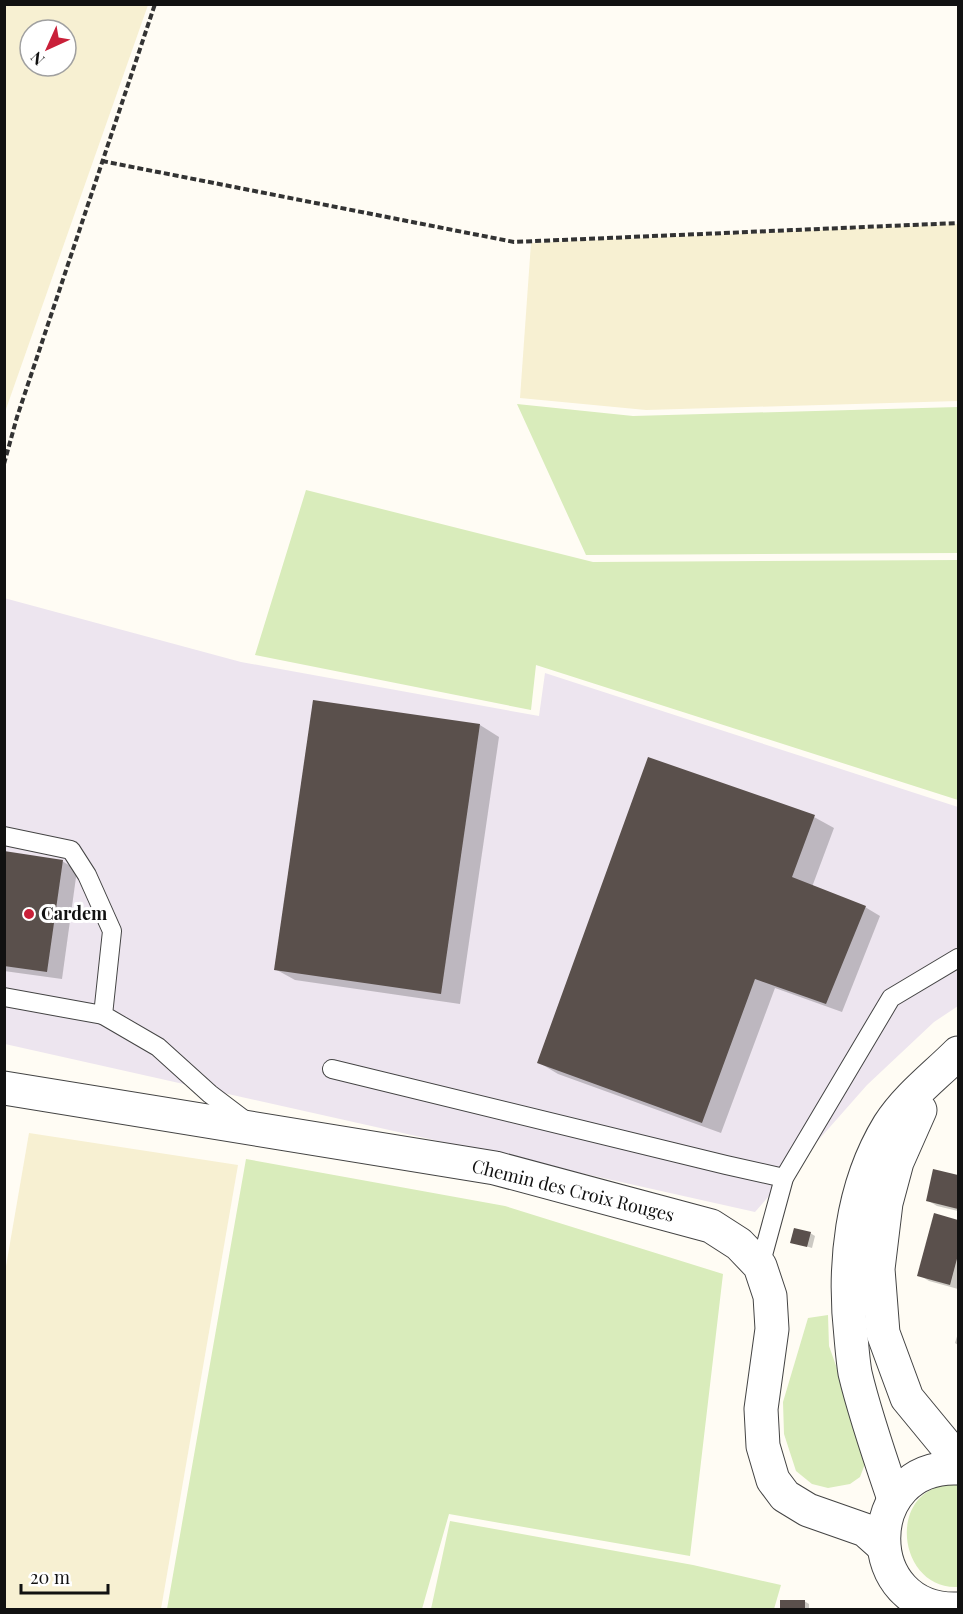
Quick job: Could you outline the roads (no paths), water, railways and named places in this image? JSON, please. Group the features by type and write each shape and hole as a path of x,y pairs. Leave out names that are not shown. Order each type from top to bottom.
{"street":[{"path":"947,1064 897,1162 886,1203 878,1269 883,1333 907,1398 958,1460"},
{"path":"893,1501 855,1371 847,1301 848,1268 855,1221 872,1157 890,1123 915,1094 947,1064"},
{"name":"Chemin des Croix Rouges","path":"4,1089 495,1168 711,1226 739,1244 760,1266 770,1296 772,1329 761,1409 764,1446 773,1480 785,1496 808,1510 865,1530 883,1546"},
{"path":"958,1468 946,1467 925,1473 908,1484 893,1501 884,1524 883,1546 887,1564 897,1581 909,1594 927,1607 958,1609"},
{"path":"808,1510 843,1511 893,1501"}],"lane":[{"path":"4,836 71,850 87,875 112,930 103,1015"},
{"path":"760,1266 783,1178 891,998 958,958"},
{"path":"4,997 103,1015 158,1047 210,1094 258,1130"},
{"path":"333,1069 783,1178"}],"place":[{"name":"Cardem","path":"29,914"}]}
